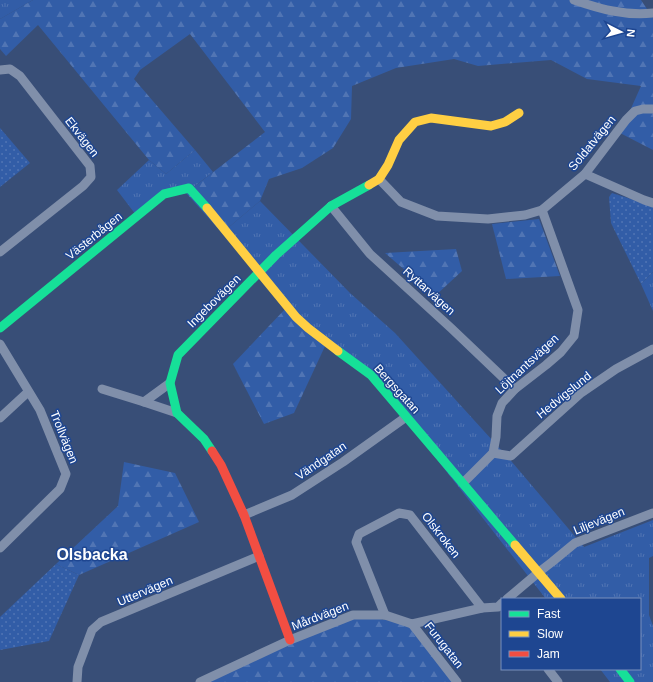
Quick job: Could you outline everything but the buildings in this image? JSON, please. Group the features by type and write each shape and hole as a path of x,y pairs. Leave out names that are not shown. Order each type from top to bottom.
{"street":[{"path":"574,0 599,9 632,14 653,13"},
{"name":"Ekvägen","path":"0,70 10,69 20,76 90,166 91,177 83,186 0,252"},
{"name":"Soldatvägen","path":"379,179 400,202 436,216 488,219 525,215 542,210 585,174 634,111 653,109"},
{"name":"Ingebovägen","path":"177,413 170,383 178,355 276,255 331,206 379,179 388,165 399,140 415,122 431,118 491,126 505,122 519,113"},
{"path":"585,174 653,203"},
{"name":"Västerbågen","path":"0,328 164,194 188,188 205,205"},
{"name":"Bergsgatan","path":"205,205 296,317 308,328 371,376 560,598"},
{"name":"Ryttarvägen","path":"331,206 370,254 515,389"},
{"name":"Löjtnantsvägen","path":"493,453 496,437 497,416 502,403 515,389 546,366 561,352 574,336 578,310 542,210"},
{"name":"Trollvägen","path":"0,344 40,410 66,474 60,489 0,548"},
{"name":"Hedvigslund","path":"493,453 511,456 581,393 616,369 653,349"},
{"path":"144,402 170,383"},
{"path":"102,389 177,413 204,439 221,465 244,515 290,640"},
{"path":"0,418 28,392"},
{"name":"Vändgatan","path":"244,515 292,495 343,462 406,416"},
{"path":"463,483 493,453"},
{"name":"Olskroken","path":"385,615 356,542 359,534 399,513 410,515 482,608"},
{"name":"Liljevägen","path":"539,572 575,543 653,513"},
{"name":"Uttervägen","path":"77,682 78,667 92,630 101,622 260,556"},
{"path":"508,598 539,572"},
{"path":"412,624 482,608 501,607"},
{"name":"Mårdvägen","path":"200,682 290,640 353,615 385,615 412,624"},
{"name":"Furugatan","path":"412,624 457,682"},
{"path":"549,670 558,682"},
{"path":"621,670 630,682"}],"green space":[{"path":"0,0 33,0 0,19"},
{"path":"33,0 641,0 653,18 653,150 620,133 641,86 587,79 551,60 478,66 454,59 396,68 352,86 351,119 333,148 302,168 269,179 260,201 222,233 186,193 265,132 190,34 140,70 134,79 195,150 166,174 149,160 38,25 6,56 0,49 0,19"},
{"path":"0,128 30,163 0,187"},
{"path":"195,150 213,172 186,193 166,196 139,219 117,190 149,160 166,174"},
{"path":"612,193 653,206 653,272 641,284 611,223 609,197"},
{"path":"260,201 350,293 395,333 512,462 584,547 653,520 653,556 649,558 649,615 653,626 653,682 610,682 601,670 641,670 641,598 545,598 371,375 308,328 222,233"},
{"path":"539,219 560,276 506,279 492,224"},
{"path":"456,249 462,271 435,296 385,253"},
{"path":"653,272 653,311 641,284"},
{"path":"288,306 326,344 294,413 264,424 233,364"},
{"path":"124,462 175,473 199,522 79,575 56,564 118,506"},
{"path":"56,564 79,575 49,641 0,650 0,617"},
{"path":"353,615 412,624 457,682 200,682"}],"traffic: fast":[{"path":"212,451 204,439 177,413 170,383 178,355 276,255 331,206 369,185"},
{"path":"0,328 164,194 189,188 207,208"},
{"path":"338,351 371,375 515,545"},
{"path":"621,670 630,682"}],"traffic: slow":[{"path":"369,185 379,179 388,165 399,140 415,122 431,118 491,126 505,122 519,113"},
{"path":"207,208 296,317 338,351"},
{"path":"515,545 560,598"}],"traffic: jam":[{"path":"212,451 221,465 244,515 290,640"}],"district":[{"name":"Olsbacka","path":"92,554"}]}
